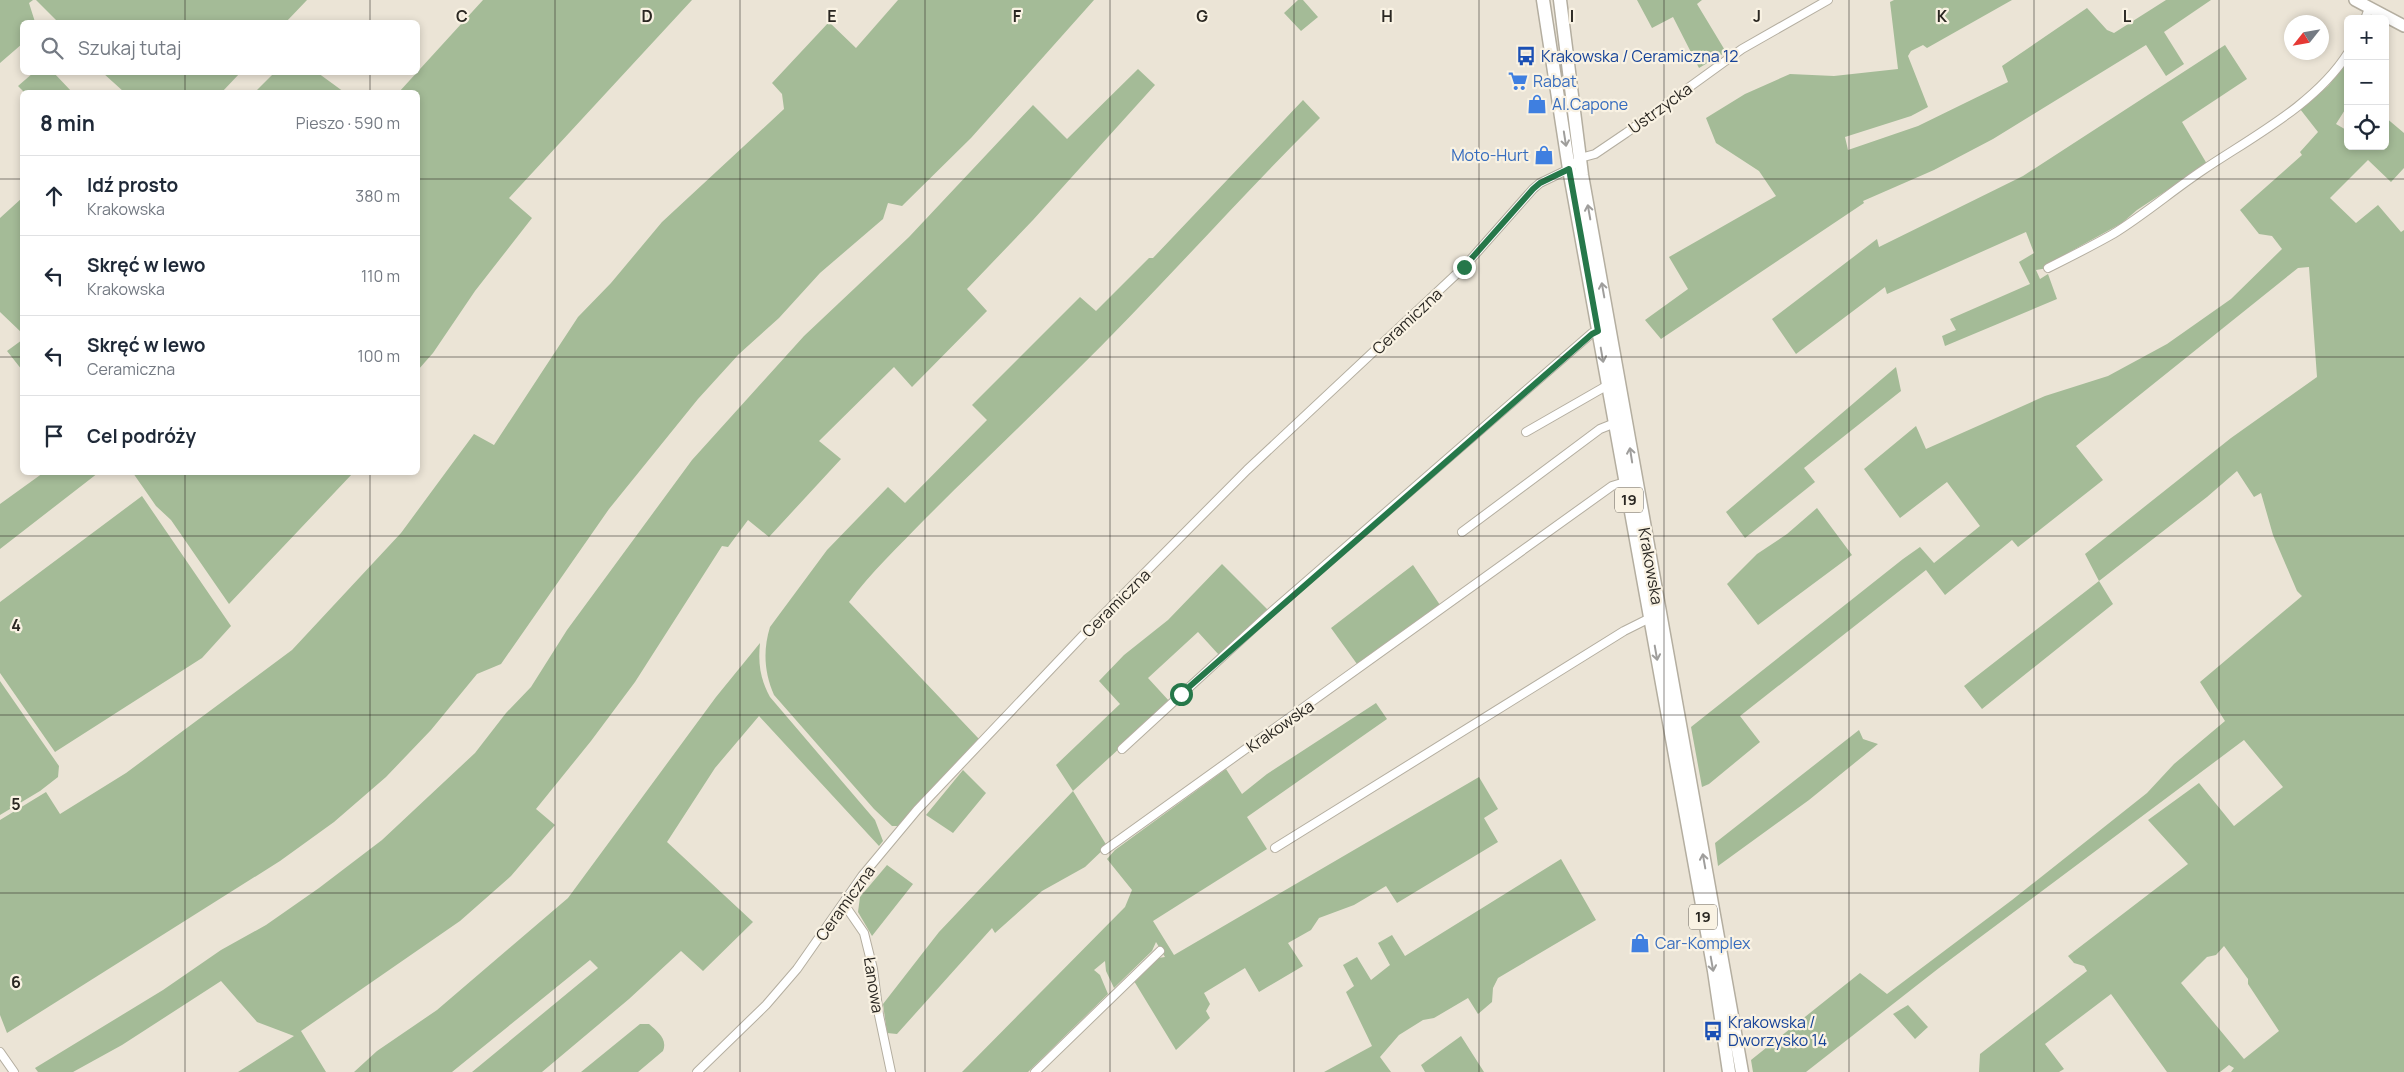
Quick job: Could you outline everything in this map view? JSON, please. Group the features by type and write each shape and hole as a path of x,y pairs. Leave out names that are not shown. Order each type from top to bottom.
{"main road":[{"name":"Krakowska","path":"1542,0 1569,169 1730,1072"},
{"name":"Krakowska","path":"1560,0 1580,158 1633,470 1742,1072"}],"street":[{"name":"Ustrzycka","path":"1569,169 1580,158 1595,154 1626,133 1742,49 1828,0"},
{"path":"2355,0 2367,13 2404,26"},
{"path":"2048,268 2113,234 2280,119 2324,82 2344,59"},
{"name":"Ceramiczna","path":"697,1072 766,1005 797,969 862,876 917,810 1088,630 1247,470 1464,267 1533,189 1540,183 1569,169"},
{"path":"1122,749 1269,614 1592,334 1598,331"},
{"path":"1526,432 1608,385"},
{"path":"1462,532 1600,429 1615,423"},
{"name":"Krakowska","path":"1105,850 1612,486 1626,482"},
{"path":"1276,848 1624,631 1650,618"},
{"name":"Łanowa","path":"844,904 864,933 873,969 879,1016 890,1072"},
{"path":"1035,1072 1160,951"},
{"path":"0,1052 14,1072"}],"green space":[{"path":"0,0 33,0 29,3 34,20 20,20 20,46 0,63"},
{"path":"36,0 307,0 288,20 56,20"},
{"path":"483,0 692,0 509,198 532,218 475,291 433,353 420,368 420,90 401,90 415,75 420,75 420,69"},
{"path":"898,0 1094,0 971,138 902,206 888,203 883,219 820,273 779,318 739,354 698,399 609,509 501,664 477,674 431,730 386,777 334,822 280,861 7,1033 0,1015 0,820 46,792 60,814 126,773 292,650 401,533 474,434 494,445 578,317 611,283 662,222 784,109 782,94 772,83 829,22 856,48"},
{"path":"1298,0 1303,0 1318,17 1301,31 1284,13"},
{"path":"1637,0 1702,0 1697,4 1726,52 1699,68 1673,17 1652,28"},
{"path":"1894,0 2012,0 1927,48 1923,45 1911,51 1908,56 1928,107 1911,116 1845,137 1848,150 1918,126 2008,82 2002,66 2087,8 2107,30 2114,33 2166,0 2211,0 2164,32 2184,64 2166,76 2146,45 1993,139 1934,170 1863,201 1864,203 1661,339 1645,320 1688,289 1669,257 1776,196 1759,171 1716,143 1706,118 1745,94 1790,74 1834,76 1898,69 1890,2"},
{"path":"2225,45 2247,79 2182,122 2207,164 2137,210 2122,223 2046,265 2048,268 2036,270 2040,279 2048,274 2057,299 1945,346 1942,336 1956,330 1950,319 2030,284 2019,262 2034,253 2026,232 1887,294 1885,287 1796,354 1772,319 1877,239 1879,247 2023,176"},
{"path":"2344,67 2344,111 2336,124 2344,129 2344,150 2389,150 2389,120 2404,133 2404,168 2391,182 2368,160 2330,198 2356,223 2378,205 2401,232 2404,230 2404,1072 2231,1072 2234,1068 2229,1065 2220,1072 2167,1072 2111,994 2045,1044 2064,1069 2059,1072 1979,1072 1980,1054 2087,971 2084,966 2074,963 2068,956 2188,864 2148,820 2199,783 2234,826 2283,787 2244,740 1939,968 1806,1072 1753,1072 1751,1060 1860,973 1887,994 2012,900 2147,793 2174,764 2225,721 2200,682 2302,596 2297,591 2273,535 2261,493 2254,497 2237,471 2207,497 2099,581 2085,554 2231,438 2317,377 2309,267 2298,268 2076,446 2103,480 2018,547 2012,540 1945,595 1926,570 1740,716 1760,742 1709,784 1702,787 1691,727 1920,547 1934,563 1980,526 1947,482 1900,518 1864,469 1916,426 1926,449 2045,396 2108,376 2167,344 2231,299 2282,249 2272,236 2259,234 2240,210 2302,155 2300,152 2318,132 2300,109 2328,86","holes":["2224,946 2248,979 2248,984 2279,1031 2244,1059 2181,983 2207,957 2216,955"]},
{"path":"1138,69 1155,85 1033,220 967,289 987,311 912,387 894,367 819,441 841,459 769,537 748,520 728,547 722,546 635,682 591,741 536,809 555,825 511,876 460,921 301,1031 326,1072 238,1072 294,1036 257,1022 221,981 122,1045 73,1072 38,1072 35,1068 163,990 221,950 266,925 382,840 475,753 506,713 531,687 567,630 692,460 804,336 909,237 1033,105 1067,139"},
{"path":"31,75 56,75 70,90 22,90 18,86"},
{"path":"105,75 238,75 224,90 122,90"},
{"path":"272,75 321,75 341,90 257,90"},
{"path":"1303,100 1320,118 1103,344 895,549 866,580 849,602 979,739 898,826 892,826 874,809 774,695 766,669 766,644 770,627 827,550 888,487 905,503 987,420 972,405 1080,297 1096,311 1149,258 1153,258"},
{"path":"20,200 20,331 0,312 0,218"},
{"path":"20,341 20,367 7,351"},
{"path":"1896,367 1901,391 1804,468 1815,482 1745,538 1726,512"},
{"path":"40,475 95,475 0,549 0,504"},
{"path":"134,475 351,475 229,604 171,520 156,506"},
{"path":"142,496 231,626 202,658 55,752 0,673 0,602"},
{"path":"1817,508 1852,555 1758,625 1727,584 1757,554 1787,534"},
{"path":"1222,564 1269,611 1219,655 1198,632 1148,678 1170,702 1073,791 1056,765 1120,704 1099,681 1124,655 1168,620"},
{"path":"1413,565 1440,605 1357,664 1331,628"},
{"path":"2099,581 2113,604 1982,709 1964,686"},
{"path":"760,643 760,671 770,697 875,820 883,841 879,846 759,716 715,768 667,842 753,922 703,971 681,951 629,999 542,1072 472,1072 598,968 590,960 452,1072 354,1072 377,1051 437,1010 568,898 716,697"},
{"path":"0,681 59,766 58,777 40,791 0,815"},
{"path":"1376,703 1387,719 1247,817 1267,849 1153,921 1174,955 1479,777 1498,809 1484,818 1498,842 1397,903 1386,886 1354,905 1319,918 1311,930 1288,943 1303,966 1259,992 1245,968 1204,993 1210,1004 1206,1011 1210,1018 1176,1050 1134,981 1158,958 1165,957 1156,942 1152,951 1114,988 1106,971 1105,961 1094,970 1100,975 1108,994 1028,1072 962,1072 1125,907 1132,890 1107,859 1115,850 1226,769 1242,794 1267,774"},
{"path":"1859,730 1863,739 1878,744 1809,800 1718,866 1715,843"},
{"path":"963,770 986,793 953,833 926,815"},
{"path":"1073,791 1107,846 1085,867 1042,891 995,933 992,928 897,1034 887,1033 883,1004 939,932"},
{"path":"1561,859 1596,920 1498,978 1493,988 1492,1002 1478,1014 1468,998 1434,1018 1423,1020 1399,1035 1380,1057 1391,1072 1324,1072 1372,1046 1346,992 1354,986 1343,965 1357,957 1371,980 1390,965 1378,943 1392,935 1405,956"},
{"path":"887,865 913,884 872,936 858,912 860,897"},
{"path":"1908,1005 1928,1027 1915,1039 1893,1014"},
{"path":"640,1024 649,1024 655,1029 663,1039 664,1047 663,1051 638,1072 581,1072"},
{"path":"1461,1036 1484,1072 1425,1072 1421,1065"}],"place":[{"name":"Krakowska / Ceramiczna 12","path":"1526,56"},
{"name":"Rabat","path":"1518,81"},
{"name":"Al.Capone","path":"1537,104"},
{"name":"Moto-Hurt","path":"1544,155"},
{"name":"Car-Komplex","path":"1640,943"},
{"name":"Krakowska / Dworzysko 14","path":"1713,1031"}],"route":[{"path":"1181,694 1269,614 1592,334 1598,331 1569,169 1548,178 1533,189 1464,267"}]}
